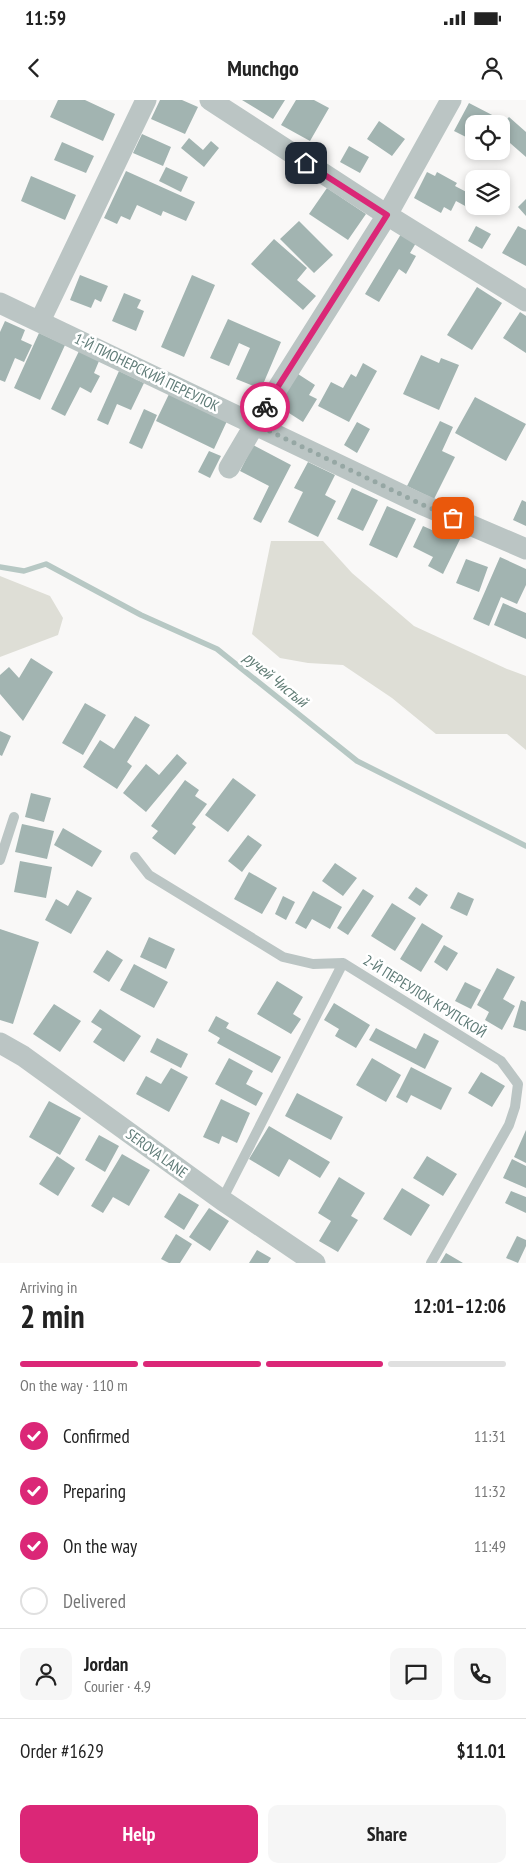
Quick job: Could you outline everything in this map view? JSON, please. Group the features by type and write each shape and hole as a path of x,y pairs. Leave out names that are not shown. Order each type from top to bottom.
{"street":[{"path":"40,321 146,100"},
{"path":"210,100 387,215 526,302"},
{"path":"230,468 255,424 387,215 451,100"},
{"name":"1-Й ПИОНЕРСКИЙ ПЕРЕУЛОК","path":"0,303 421,504 526,549"},
{"name":"SEROVA LANE","path":"0,1043 23,1056 222,1200 315,1263"}],"lane":[{"path":"0,860 14,817"},
{"name":"2-Й ПЕРЕУЛОК КРУПСКОЙ","path":"135,857 149,875 284,957 313,964 344,963 501,1061 518,1084 515,1107 509,1125 431,1263"},
{"path":"222,1200 344,963"}],"shaded area":[{"path":"271,541 323,541 352,573 414,626 526,676 526,750 507,734 436,734 392,698 343,665 308,663 280,658 252,634"},
{"path":"0,576 50,596 63,618 58,635 0,657"}],"building":[{"path":"58,100 85,100 115,114 103,141 50,117"},
{"path":"160,100 182,100 198,107 185,134 151,119"},
{"path":"242,100 285,100 273,119"},
{"path":"296,100 314,100 329,108 310,141 281,125"},
{"path":"469,103 492,115 465,115 465,136 454,131"},
{"path":"510,118 526,132 526,157 510,143"},
{"path":"379,121 405,139 392,156 367,139"},
{"path":"142,134 171,147 163,166 133,153"},
{"path":"189,138 203,150 211,141 219,148 204,167 181,148"},
{"path":"62,142 94,156 86,173 54,160"},
{"path":"349,146 369,157 360,173 340,162"},
{"path":"166,167 188,177 181,192 159,181"},
{"path":"126,171 195,202 186,221 163,211 161,216 137,205 130,220 121,216 117,224 104,218"},
{"path":"427,172 435,176 437,172 457,183 455,186 465,191 465,206 456,201 451,211 444,207 441,213 414,198"},
{"path":"31,176 76,195 65,220 21,201"},
{"path":"327,188 366,214 348,240 309,214"},
{"path":"526,199 526,216 518,207"},
{"path":"299,221 333,255 314,273 280,239"},
{"path":"476,226 491,234 482,249 468,241"},
{"path":"518,226 526,230 526,266 502,253"},
{"path":"401,234 416,243 410,253 416,256 406,274 399,269 379,302 365,294"},
{"path":"274,239 307,268 297,280 316,296 303,310 251,264"},
{"path":"80,275 108,286 101,302 95,299 91,308 70,300"},
{"path":"192,275 215,285 184,357 161,347"},
{"path":"477,287 502,303 472,350 447,335"},
{"path":"124,293 141,300 137,308 144,311 136,331 112,321"},
{"path":"520,312 526,316 526,353 503,338"},
{"path":"228,319 281,342 261,389 236,379 250,348 239,343 229,366 210,358"},
{"path":"5,321 25,330 21,340 32,345 24,362 15,358 5,382 0,380 0,332"},
{"path":"39,333 65,345 40,400 14,388"},
{"path":"79,351 99,361 94,373 100,376 91,393 80,387 65,416 51,409"},
{"path":"421,355 439,363 441,358 459,365 439,410 403,394"},
{"path":"363,363 377,371 349,422 318,406 331,382 343,388 351,374 356,377"},
{"path":"119,371 144,383 131,410 117,404 108,425 97,420"},
{"path":"298,374 315,385 309,395 317,399 303,422 278,406"},
{"path":"169,394 227,421 214,449 156,421"},
{"path":"475,397 526,424 506,461 455,433"},
{"path":"144,409 157,415 142,449 129,443"},
{"path":"440,421 453,427 442,451 455,457 434,499 407,486"},
{"path":"357,422 370,429 357,453 344,445"},
{"path":"253,445 291,465 261,523 253,519 269,486 240,471"},
{"path":"209,451 221,456 210,478 198,472"},
{"path":"308,462 335,475 325,495 336,501 318,537 288,522 303,492 294,488"},
{"path":"352,488 378,500 363,531 337,519"},
{"path":"522,500 526,502 526,526 513,520"},
{"path":"387,506 416,519 397,558 369,545"},
{"path":"448,525 463,533 443,574 428,566 433,557 413,547 423,526 443,535"},
{"path":"500,557 526,569 526,585 517,604 501,597 489,626 473,619"},
{"path":"466,559 488,567 479,592 456,583"},
{"path":"503,603 526,613 526,639 494,625"},
{"path":"31,658 53,672 23,721 0,694 0,675 9,667 19,678"},
{"path":"85,703 106,715 83,755 62,743"},
{"path":"135,716 150,725 127,762 132,766 117,789 83,767 100,740 114,749"},
{"path":"0,731 11,736 2,756 0,755"},
{"path":"177,754 187,763 146,812 123,793 146,764 159,775"},
{"path":"233,778 256,795 228,832 205,815"},
{"path":"185,780 199,790 195,796 207,804 192,824 196,827 175,855 152,838 158,831 151,826"},
{"path":"31,793 51,798 44,822 25,817"},
{"path":"22,824 54,831 47,859 15,852"},
{"path":"63,828 102,851 92,867 54,845"},
{"path":"248,835 262,845 242,872 228,861"},
{"path":"20,861 52,867 46,898 14,892"},
{"path":"335,863 357,878 343,896 322,881"},
{"path":"249,872 277,888 262,914 234,899"},
{"path":"416,887 428,895 420,906 408,898"},
{"path":"363,889 374,896 348,935 337,928"},
{"path":"77,890 92,898 71,934 45,920 56,899 68,906"},
{"path":"313,891 342,907 330,929 312,919 306,929 295,923"},
{"path":"458,892 474,899 467,916 450,908"},
{"path":"283,896 295,902 286,920 275,914"},
{"path":"392,903 416,918 395,951 371,936"},
{"path":"422,923 443,936 421,972 400,959"},
{"path":"0,929 39,942 13,1024 0,1020"},
{"path":"149,937 175,949 166,969 140,957"},
{"path":"444,945 458,953 447,971 434,962"},
{"path":"107,950 123,960 109,982 93,972"},
{"path":"134,964 168,982 154,1008 120,990"},
{"path":"497,968 515,977 503,999 515,1006 502,1030 485,1020 489,1012 477,1005"},
{"path":"277,981 303,997 293,1014 301,1019 291,1034 257,1014"},
{"path":"465,982 481,990 471,1009 455,1001"},
{"path":"521,1000 526,1002 526,1031 513,1027"},
{"path":"334,1003 370,1025 356,1048 335,1036 339,1029 324,1020"},
{"path":"54,1004 81,1021 60,1052 33,1034"},
{"path":"100,1009 141,1036 124,1062 93,1042 102,1029 91,1022"},
{"path":"216,1016 229,1023 226,1028 281,1057 272,1073 217,1043 220,1038 208,1031"},
{"path":"376,1028 416,1049 424,1033 439,1041 425,1069 369,1040"},
{"path":"157,1038 188,1054 181,1068 150,1052"},
{"path":"229,1058 253,1071 246,1084 263,1093 256,1106 215,1084"},
{"path":"372,1058 401,1075 386,1102 356,1085"},
{"path":"411,1067 452,1088 441,1110 411,1095 407,1103 396,1097"},
{"path":"171,1068 188,1077 169,1112 136,1094 146,1076 161,1084"},
{"path":"481,1072 505,1086 492,1107 468,1093"},
{"path":"297,1093 343,1117 331,1140 285,1116"},
{"path":"221,1099 250,1113 237,1143 222,1136 219,1144 203,1137"},
{"path":"49,1101 81,1118 60,1155 29,1137"},
{"path":"269,1126 330,1162 320,1178 289,1159 279,1177 249,1159"},
{"path":"526,1130 526,1163 514,1157"},
{"path":"99,1135 119,1146 105,1172 85,1160"},
{"path":"122,1154 150,1170 129,1206 113,1197 103,1213 91,1206"},
{"path":"57,1156 75,1168 58,1196 39,1184"},
{"path":"427,1156 457,1174 443,1196 413,1178"},
{"path":"512,1159 526,1166 526,1188 503,1178"},
{"path":"339,1177 365,1193 351,1216 358,1220 338,1252 319,1241 331,1221 318,1213"},
{"path":"402,1188 430,1205 411,1236 383,1219"},
{"path":"511,1191 526,1197 526,1213 505,1203"},
{"path":"179,1193 199,1205 184,1230 164,1217"},
{"path":"209,1208 229,1221 210,1251 189,1237"},
{"path":"176,1234 192,1244 180,1263 169,1263 161,1259"},
{"path":"517,1236 526,1240 526,1246 518,1263 506,1258"},
{"path":"257,1250 271,1258 268,1263 249,1263"},
{"path":"446,1253 463,1263 440,1263"}],"waterway":[{"name":"ручей Чистый","path":"0,567 24,571 46,564 141,615 217,649 357,761 526,846"}],"way so far":[{"path":"265,407 255,424 453,518"}],"route":[{"path":"265,407 387,215 306,163"}]}
